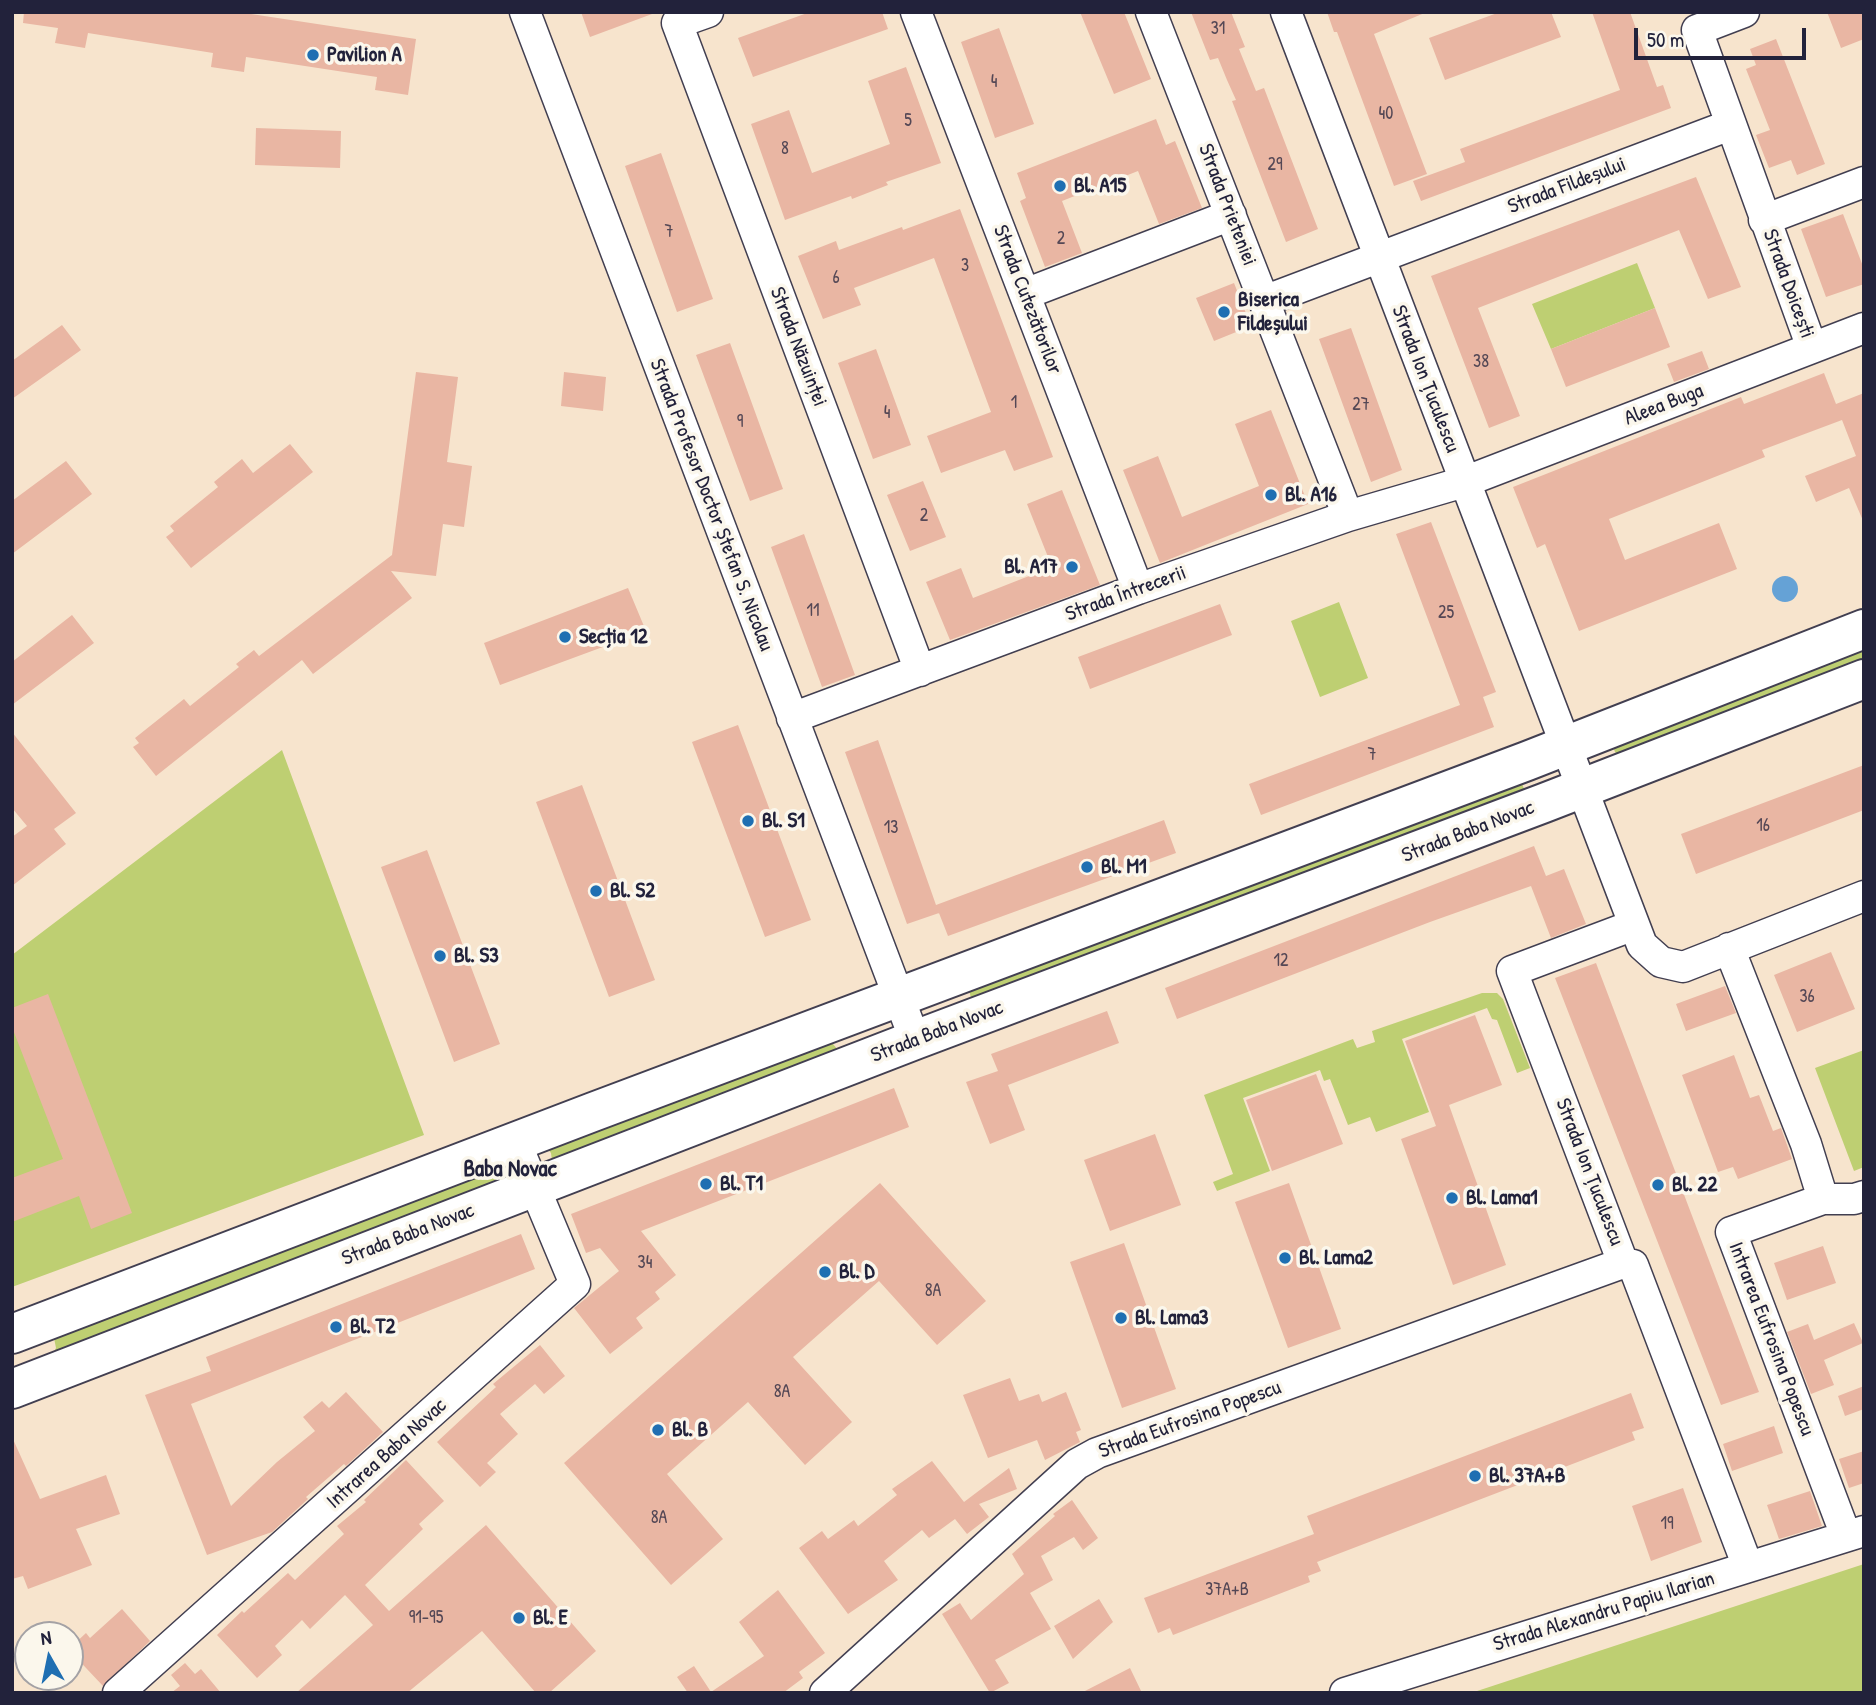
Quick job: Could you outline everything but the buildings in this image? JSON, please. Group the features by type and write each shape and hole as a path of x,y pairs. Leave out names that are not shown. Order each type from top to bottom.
{"main road":[{"path":"12,1334 1565,746 1864,629"},
{"name":"Strada Baba Novac","path":"12,1389 534,1186 1864,679"}],"street":[{"name":"Strada Profesor Doctor Ștefan S. Nicolau","path":"525,12 915,1040"},
{"name":"Strada Năzuinței","path":"708,12 677,23 920,671"},
{"name":"Strada Cutezătorilor","path":"916,12 1138,589"},
{"name":"Strada Prieteniei","path":"1151,12 1348,516"},
{"name":"Strada Ion Țuculescu","path":"1286,12 1581,788"},
{"path":"1730,125 1697,30 1744,12"},
{"name":"Strada Fildeșului","path":"1264,301 1730,125"},
{"name":"Strada Doicești","path":"1730,125 1812,348"},
{"name":"Strada Doicești","path":"1764,220 1864,182"},
{"path":"1025,294 1231,215"},
{"name":"Aleea Buga","path":"1464,482 1864,328"},
{"name":"Strada Întrecerii","path":"792,718 1138,589 1348,516 1464,482"},
{"path":"1581,788 1642,945 1661,962 1683,967 1864,895"},
{"name":"Strada Ion Țuculescu","path":"1634,925 1512,971 1623,1263 1633,1265 1748,1567"},
{"path":"1729,948 1805,1144 1823,1199"},
{"path":"516,1143 534,1186"},
{"name":"Intrarea Baba Novac","path":"118,1693 575,1284 534,1186"},
{"name":"Intrarea Eufrosina Popescu","path":"1855,1534 1731,1232 1823,1199 1854,1199 1864,1196"},
{"name":"Strada Eufrosina Popescu","path":"825,1693 1077,1464 1097,1453 1623,1263"},
{"name":"Strada Alexandru Papiu Ilarian","path":"1345,1693 1855,1534"}],"green space":[{"path":"1637,263 1655,308 1551,349 1532,304"},
{"path":"1339,602 1368,678 1320,697 1291,621"},
{"path":"1864,641 1864,664 1620,756 1615,752 1612,744"},
{"path":"282,750 424,1135 12,1287 12,955"},
{"path":"1520,779 1525,791 972,1002 969,990"},
{"path":"1482,993 1497,993 1503,999 1530,1068 1517,1073 1497,1020 1492,1019 1487,1008 1402,1039 1429,1112 1376,1132 1370,1117 1348,1125 1330,1079 1324,1081 1320,1070 1243,1098 1270,1171 1217,1191 1213,1182 1233,1174 1204,1095 1353,1039 1357,1048 1375,1042 1372,1031"},
{"path":"834,1039 833,1044 838,1050 552,1161 551,1153 546,1147"},
{"path":"1864,1050 1864,1167 1854,1171 1815,1068"},
{"path":"495,1167 496,1175 508,1182 53,1354 56,1348 54,1338"},
{"path":"1864,1564 1864,1693 1471,1693"}],"water":[{"path":"1785,576 1794,580 1798,589 1794,598 1785,602 1776,598 1772,589 1776,580"}],"place":[{"name":"Pavilion A","path":"313,55"},
{"name":"Bl. A15","path":"1060,186"},
{"name":"Biserica Fildeșului","path":"1224,312"},
{"name":"Bl. A16","path":"1271,495"},
{"name":"Bl. A17","path":"1072,567"},
{"name":"Secția 12","path":"565,637"},
{"name":"Bl. S1","path":"748,821"},
{"name":"Bl. M1","path":"1087,867"},
{"name":"Bl. S2","path":"596,891"},
{"name":"Bl. S3","path":"440,956"},
{"name":"Bl. T1","path":"706,1184"},
{"name":"Bl. 22","path":"1658,1185"},
{"name":"Bl. Lama1","path":"1452,1198"},
{"name":"Bl. Lama2","path":"1285,1258"},
{"name":"Bl. D","path":"825,1272"},
{"name":"Bl. Lama3","path":"1121,1318"},
{"name":"Bl. T2","path":"336,1327"},
{"name":"Bl. B","path":"658,1430"},
{"name":"Bl. 37A+B","path":"1475,1476"},
{"name":"Bl. E","path":"519,1618"}],"district":[{"name":"Baba Novac","path":"510,1170"}]}
